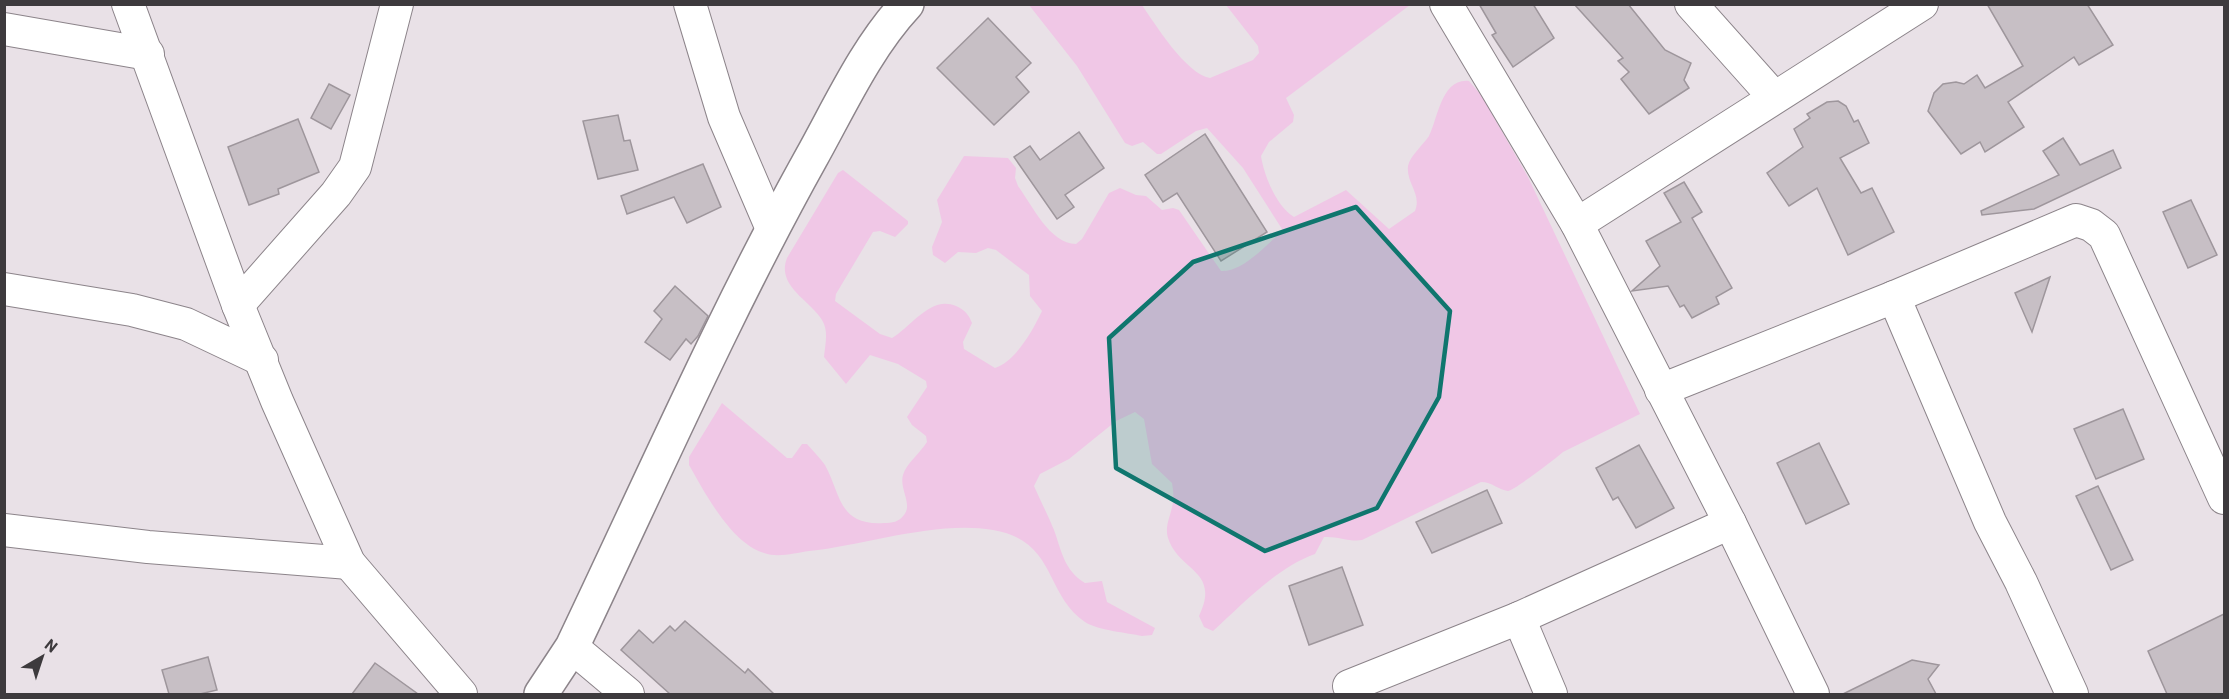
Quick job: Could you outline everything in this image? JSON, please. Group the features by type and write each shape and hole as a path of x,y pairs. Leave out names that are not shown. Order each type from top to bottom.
{"main road":[{"path":"541,694 572,647 772,229 868,56 907,4"}],"street":[{"path":"128,4 238,305 277,401 349,563 461,694"},
{"path":"238,305 336,194 355,167 397,4"},
{"path":"690,4 724,117 772,229"},
{"path":"1446,4 1576,224 1730,523 1813,694"},
{"path":"1691,4 1774,96"},
{"path":"1576,224 1922,4"},
{"path":"4,29 148,54"},
{"path":"1661,390 1894,297 2076,219 2091,225 2104,235 2224,498"},
{"path":"4,289 132,310 186,324 262,360"},
{"path":"1894,297 1990,522 2021,582 2072,694"},
{"path":"1349,686 1519,618 1730,523"},
{"path":"4,530 148,547 349,563"},
{"path":"1519,618 1551,694"},
{"path":"572,647 628,694"}],"highlighted area":[{"path":"1356,207 1450,311 1439,397 1377,508 1265,551 1116,468 1109,338 1193,262"}],"shaded area":[{"path":"1029,5 1142,5 1181,58 1191,68 1210,78 1253,60 1259,53 1258,46 1226,5 1410,5 1286,98 1294,115 1293,122 1269,142 1261,156 1265,173 1277,199 1294,217 1346,190 1389,229 1415,211 1417,199 1409,178 1409,162 1429,136 1446,93 1452,86 1469,81 1481,95 1528,177 1640,414 1563,452 1512,490 1508,491 1481,482 1362,540 1324,537 1315,554 1273,577 1213,631 1204,627 1199,616 1205,589 1202,580 1173,549 1168,538 1173,499 1172,483 1152,464 1144,419 1135,412 1116,421 1069,459 1040,474 1034,486 1072,572 1085,583 1102,581 1107,602 1155,628 1152,635 1142,636 1113,631 1085,622 1062,597 1048,570 1029,545 1014,536 993,530 949,528 781,555 764,553 752,547 741,539 720,516 689,465 689,457 722,403 787,458 792,458 802,444 807,444 825,465 843,506 849,514 869,523 893,522 904,515 907,501 903,475 927,442 926,436 912,425 907,417 927,387 926,381 898,364 870,355 846,384 824,357 826,333 822,320 790,285 786,277 787,258 838,173 843,170 908,221 908,224 895,237 880,231 873,232 836,294 835,301 880,334 892,338 930,308 947,304 956,306 966,313 972,323 963,342 964,349 995,368 1017,352 1029,336 1042,311 1030,296 1029,275 996,250 988,248 976,253 958,252 945,263 933,255 932,247 942,222 937,200 964,156 1008,158 1016,168 1015,178 1018,186 1042,222 1058,238 1067,242 1076,244 1082,239 1109,193 1120,188 1136,195 1146,196 1162,210 1173,208 1179,210 1221,271 1237,268 1252,258 1282,229 1243,168 1207,128 1196,131 1161,154 1157,154 1143,142 1132,146 1125,143 1077,66"}],"building":[{"path":"1479,4 1533,4 1554,38 1513,67 1492,35 1496,33"},
{"path":"1574,4 1628,4 1665,50 1691,63 1684,80 1689,88 1649,114 1621,79 1629,72 1618,61 1623,58"},
{"path":"1987,4 2087,4 2113,45 2079,65 2074,57 2008,102 2024,127 1985,152 1980,142 1961,154 1928,111 1934,93 1943,84 1956,82 1964,84 1977,75 1985,88 2023,66"},
{"path":"988,18 1031,63 1016,77 1029,92 994,125 937,68"},
{"path":"329,84 350,95 331,129 311,118"},
{"path":"1838,101 1846,106 1854,122 1858,120 1869,143 1840,158 1861,193 1872,188 1894,232 1848,255 1817,188 1789,206 1767,173 1803,147 1794,129 1810,118 1807,114 1827,102"},
{"path":"618,115 624,141 630,140 638,170 598,179 583,121"},
{"path":"298,119 319,172 278,189 279,194 249,205 228,147"},
{"path":"1079,132 1104,168 1065,195 1074,207 1057,219 1014,157 1030,146 1040,160"},
{"path":"1205,134 1267,232 1221,261 1177,193 1163,202 1145,175"},
{"path":"2063,138 2080,165 2113,150 2121,168 2034,209 1982,215 1981,211 2059,175 2043,151"},
{"path":"703,164 721,207 687,223 674,197 627,214 621,196"},
{"path":"1684,182 1702,212 1692,218 1732,288 1716,297 1719,304 1692,318 1684,305 1680,307 1668,286 1632,291 1660,266 1646,241 1681,222 1664,193"},
{"path":"2191,200 2217,255 2188,268 2163,212"},
{"path":"2050,277 2032,332 2015,293"},
{"path":"675,286 708,316 698,336 691,344 686,339 670,360 645,342 662,319 654,311"},
{"path":"2123,409 2144,459 2096,479 2074,429"},
{"path":"1819,443 1849,504 1806,524 1777,463"},
{"path":"1639,445 1674,508 1636,528 1618,497 1613,500 1596,468"},
{"path":"2098,486 2133,560 2111,570 2076,496"},
{"path":"1487,490 1502,523 1432,553 1416,522"},
{"path":"1342,567 1363,625 1309,645 1289,586"},
{"path":"2224,614 2224,694 2167,694 2148,651"},
{"path":"685,621 745,673 748,669 774,694 670,694 621,650 639,630 653,643 670,626 675,631"},
{"path":"208,657 217,690 200,694 169,694 162,670"},
{"path":"1912,660 1939,665 1928,679 1936,694 1843,694"},
{"path":"375,663 418,694 352,694"}]}
